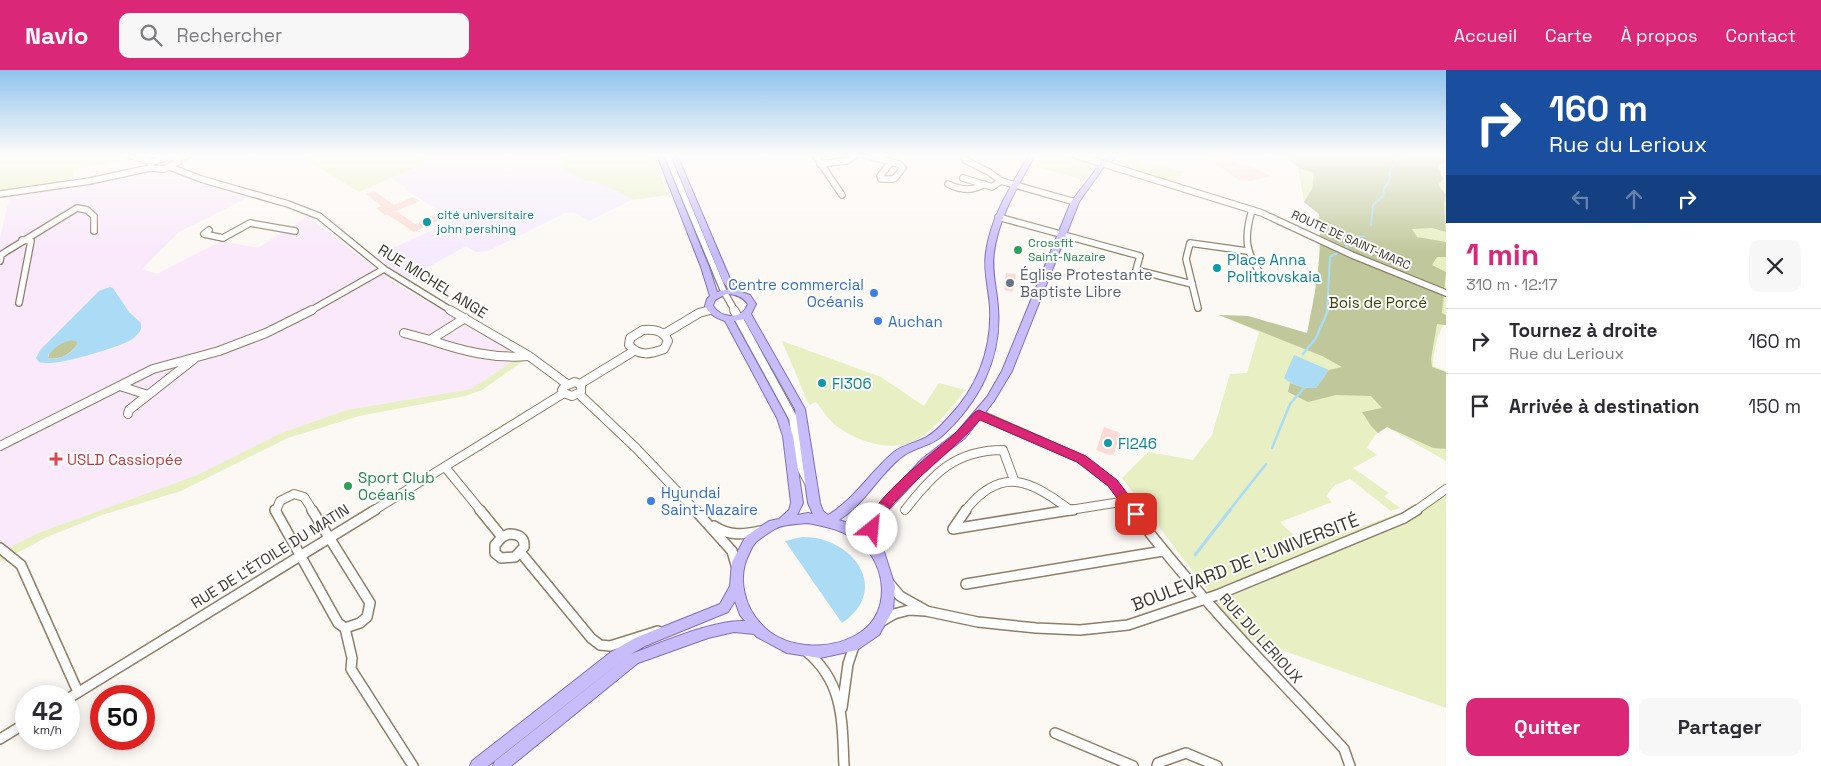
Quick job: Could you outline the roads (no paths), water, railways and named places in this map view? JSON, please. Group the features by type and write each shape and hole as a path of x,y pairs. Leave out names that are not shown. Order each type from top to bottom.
{"main road":[{"path":"673,187 705,267 714,296"},
{"path":"688,187 727,282 736,292"},
{"path":"828,521 845,510 900,454 936,436 958,415 974,393 988,366 994,340 994,307 989,259 998,217 1014,187"},
{"path":"739,320 788,436 796,507 792,513 779,522 762,530 746,546 736,566 736,589 741,607 756,628 780,643 806,651 836,650 855,643 872,632 880,622 889,601 890,584 887,572 873,541 873,522 879,512 924,463 956,439 979,414 1002,382 1075,202 1085,187"},
{"path":"739,320 751,308 750,301 745,295 736,292 724,292 714,296 709,303 710,310 717,316 739,320 800,409 810,485 818,514 828,521"},
{"path":"779,522 803,518 828,521 846,527 858,534 879,555"},
{"path":"478,764 616,656 640,642 667,630 724,608 736,589"},
{"path":"500,766 634,659 708,632 734,626 756,628"}],"street":[{"path":"0,194 45,187"},
{"name":"RUE MICHEL ANGE","path":"231,187 288,204 319,216 384,269 424,295 528,356 567,384"},
{"path":"681,187 724,292 793,418 800,466 810,485"},
{"path":"837,187 842,195"},
{"path":"956,187 974,190 978,187"},
{"path":"1021,187 1075,202"},
{"name":"ROUTE DE SAINT-MARC","path":"1179,187 1252,210 1350,254 1446,293"},
{"path":"0,261 1,255 22,240 76,208 88,210 94,216 94,231"},
{"path":"1252,210 1246,240 1247,251 1264,279"},
{"path":"998,217 1140,256 1136,270 1192,284"},
{"path":"209,230 204,234 224,238 252,223 295,231"},
{"path":"19,303 31,240 22,240"},
{"path":"1198,308 1186,259 1190,243 1247,251"},
{"path":"0,446 153,369 196,358 266,333 298,318 384,269"},
{"path":"664,334 699,313 710,310"},
{"path":"430,340 465,318"},
{"path":"649,330 664,334 668,341 660,352 644,355 634,351 629,342 634,334 649,330"},
{"path":"404,334 473,354 514,358 528,356"},
{"path":"580,384 582,390 572,396 564,393 562,390 567,384 575,382 580,384 634,351"},
{"path":"128,414 129,410 148,394 196,358"},
{"path":"120,386 148,394"},
{"name":"RUE DE L'ÉTOILE DU MATIN","path":"80,691 564,393"},
{"path":"578,394 636,448 702,517 732,551 736,566"},
{"name":"RUE DU LERIOUX","path":"979,414 1081,459 1112,483 1163,551 1229,627 1344,749 1350,766"},
{"path":"905,510 933,476 953,461 974,452 1003,450 1014,480"},
{"path":"794,481 800,466"},
{"path":"444,467 502,537"},
{"path":"1071,511 1052,496 1014,480 1001,482 984,489 964,509 953,529 1071,511 1127,501"},
{"name":"BOULEVARD DE L'UNIVERSITÉ","path":"880,622 904,611 926,611 997,625 1080,630 1128,625 1205,599 1404,518 1446,489"},
{"path":"345,628 361,623 371,610 370,603 304,496 294,494 282,498 276,504 275,510 338,623 345,628 346,639 354,657 351,669 413,766"},
{"path":"702,517 726,533 743,534 762,530"},
{"path":"514,534 522,537 525,544 521,553 510,559 498,556 495,545 502,537 514,534"},
{"path":"4,550 21,565 75,685"},
{"path":"966,584 1163,551"},
{"path":"521,553 590,638 600,645 610,646 649,632 667,630"},
{"name":"BOULEVARD DE L'UNIVERSITÉ","path":"890,584 900,596 926,611"},
{"path":"841,720 846,674 855,643"},
{"path":"806,651 819,661 834,681 841,720 844,766"},
{"path":"0,739 15,730"},
{"path":"1055,733 1133,766"},
{"path":"1157,766 1158,763 1186,753 1217,766"}],"water":[{"path":"110,287 113,288 129,312 141,323 141,329 138,333 127,342 96,353 69,360 39,362 36,358 41,349 99,291","holes":["71,340 78,342 70,353 62,357 48,358 48,355 58,345"]},
{"path":"1294,355 1329,370 1316,388 1299,386 1284,378"},
{"path":"802,537 820,539 836,545 850,555 860,567 864,581 864,595 857,610 842,623 785,541"}],"waterway":[{"path":"1371,225 1373,205 1383,196 1384,187"},
{"path":"1327,311 1330,257 1347,248 1346,243 1349,240 1364,236"},
{"path":"1303,354 1316,338 1328,310"},
{"path":"1272,448 1290,404 1304,388"},
{"path":"1229,511 1266,464"},
{"path":"1195,555 1230,510"}],"place":[{"name":"cité universitaire john pershing","path":"427,222"},
{"name":"Crossfit Saint-Nazaire","path":"1018,250"},
{"name":"Place Anna Politkovskaia","path":"1217,268"},
{"name":"Église Protestante Baptiste Libre","path":"1010,283"},
{"name":"Centre commercial Océanis","path":"874,293"},
{"name":"Auchan","path":"878,321"},
{"name":"Fl306","path":"822,383"},
{"name":"Fl246","path":"1108,443"},
{"name":"USLD Cassiopée","path":"56,459"},
{"name":"Sport Club Océanis","path":"348,486"},
{"name":"Hyundai Saint-Nazaire","path":"651,501"}],"park label":[{"name":"Bois de Porcé","path":"1378,302"}]}
